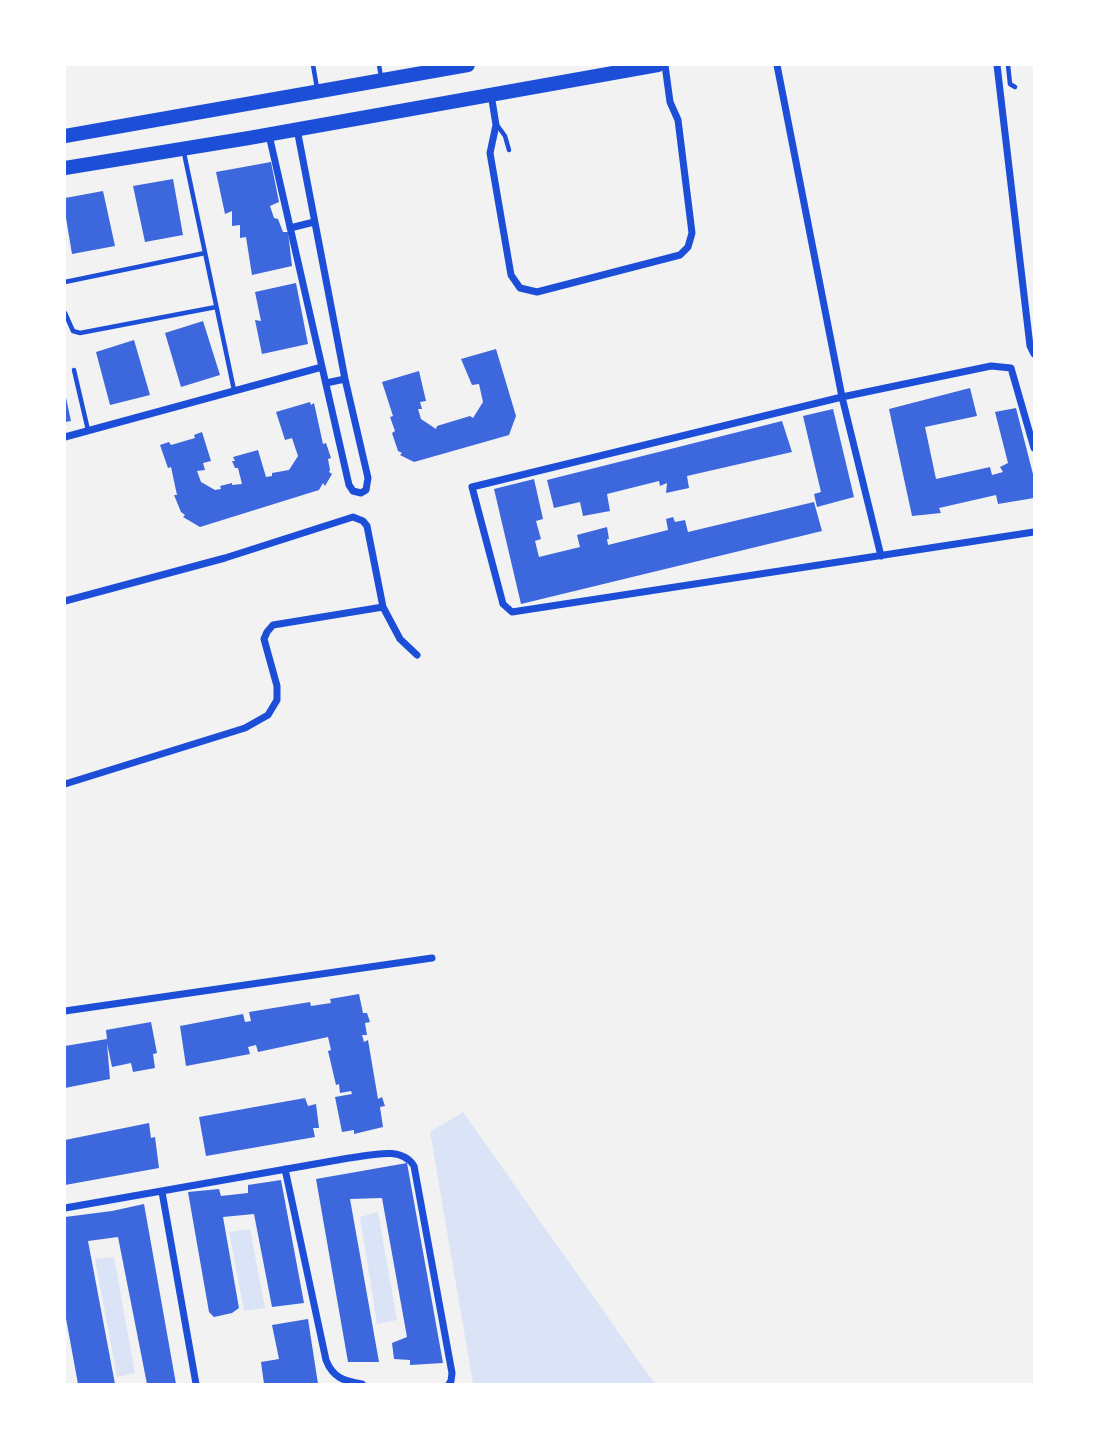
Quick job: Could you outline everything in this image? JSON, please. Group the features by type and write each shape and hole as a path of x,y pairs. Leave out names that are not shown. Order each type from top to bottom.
{"main road":[{"path":"65,136 468,65"},
{"path":"65,168 658,65"}],"street":[{"path":"491,93 496,125 490,153 511,275 520,288 537,292 680,255 688,247 692,233 678,120 670,102 665,65"},
{"path":"777,65 842,397 881,556"},
{"path":"997,65 1030,346 1034,354"},
{"path":"269,134 349,485 353,491 360,493 366,490 368,478 345,379 296,130"},
{"path":"290,228 314,222"},
{"path":"1034,447 1011,368 991,366 842,397 472,487 503,604 512,612 1034,532"},
{"path":"65,437 322,367"},
{"path":"326,383 345,379"},
{"path":"65,601 225,558 352,517 363,521 367,526 383,607 400,639 416,655"},
{"path":"65,785 253,725 268,715 278,700 277,686 264,639 273,625 383,607"},
{"path":"65,1011 432,958"},
{"path":"65,1208 285,1169 394,1153 410,1160 414,1166 439,1293 452,1373 449,1384"},
{"path":"285,1169 326,1360 338,1378 362,1384"},
{"path":"162,1192 196,1384"}],"lane":[{"path":"313,65 317,92"},
{"path":"379,65 381,81"},
{"path":"1008,65 1010,84 1015,87"},
{"path":"496,125 505,136 509,150"},
{"path":"183,148 234,390"},
{"path":"65,282 205,253"},
{"path":"65,313 73,331 80,333 216,307"},
{"path":"74,370 88,430"}],"shaded area":[{"path":"463,1112 655,1384 473,1384 430,1132"},
{"path":"378,1212 397,1320 377,1324 360,1217"},
{"path":"250,1229 265,1308 244,1311 229,1232"},
{"path":"114,1257 135,1373 117,1377 95,1259"}],"building":[{"path":"271,162 279,202 270,206 283,232 288,232 292,266 252,275 246,237 240,238 240,225 232,226 232,211 225,214 216,172"},
{"path":"173,179 183,235 145,242 133,186"},
{"path":"103,191 115,246 72,254 65,198"},
{"path":"296,283 308,344 262,354 255,320 261,321 255,292"},
{"path":"203,321 220,375 181,387 165,333"},
{"path":"134,340 150,395 110,405 96,352"},
{"path":"496,349 516,416 509,435 414,462 400,455 402,453 398,451 392,433 395,431 390,417 393,416 382,382 419,371 426,401 420,402 422,409 418,409 421,419 436,429 437,426 470,416 473,418 483,402 479,384 472,385 461,359"},
{"path":"970,388 977,416 925,427 936,479 990,467 992,475 1003,472 1000,467 1008,463 995,412 1016,408 1034,478 1034,498 998,504 996,495 939,508 941,513 912,516 889,409"},
{"path":"65,393 71,421 65,422"},
{"path":"310,402 311,405 314,403 323,444 326,443 331,458 328,459 329,472 332,474 325,486 323,483 319,490 200,527 183,517 185,515 174,495 177,495 171,467 168,468 160,445 169,442 171,445 195,438 194,435 202,432 211,461 203,463 205,470 197,471 201,482 215,490 232,483 242,484 238,468 235,468 232,461 235,461 233,457 258,450 266,477 272,476 272,473 289,470 298,456 292,438 285,440 276,412"},
{"path":"833,409 854,497 817,507 814,494 821,492 803,416"},
{"path":"782,421 792,452 687,476 689,488 666,493 667,483 660,486 659,481 607,494 610,511 583,516 580,502 554,508 547,480"},
{"path":"534,479 543,519 536,521 541,539 535,541 539,557 580,547 577,535 607,527 608,545 668,530 666,519 673,517 675,522 685,520 688,532 814,502 822,531 521,604 494,489"},
{"path":"359,994 363,1013 367,1013 370,1022 365,1023 367,1035 362,1035 364,1042 368,1040 378,1099 382,1097 385,1106 380,1107 383,1127 354,1134 354,1130 342,1132 335,1097 352,1094 351,1091 340,1093 339,1084 336,1085 328,1051 331,1050 328,1037 258,1052 256,1045 248,1047 250,1054 186,1066 180,1026 243,1014 245,1022 251,1021 249,1012 310,1002 311,1006 331,1003 330,999"},
{"path":"151,1022 157,1053 153,1054 155,1068 133,1072 131,1063 112,1067 107,1043 110,1079 65,1088 65,1046 107,1039 106,1030"},
{"path":"305,1098 308,1106 316,1104 319,1128 313,1128 315,1137 206,1156 199,1117"},
{"path":"149,1123 151,1138 155,1137 159,1168 65,1185 65,1140"},
{"path":"407,1163 443,1363 410,1365 410,1360 394,1359 392,1343 407,1337 382,1198 350,1199 379,1362 348,1362 316,1179"},
{"path":"281,1180 304,1303 272,1307 254,1214 223,1217 239,1308 232,1313 214,1317 209,1312 188,1192 219,1189 221,1196 248,1193 248,1185"},
{"path":"144,1204 176,1384 147,1384 118,1237 88,1241 115,1384 78,1384 65,1313 65,1217"},
{"path":"308,1319 318,1384 264,1384 261,1362 279,1359 272,1325"}]}
